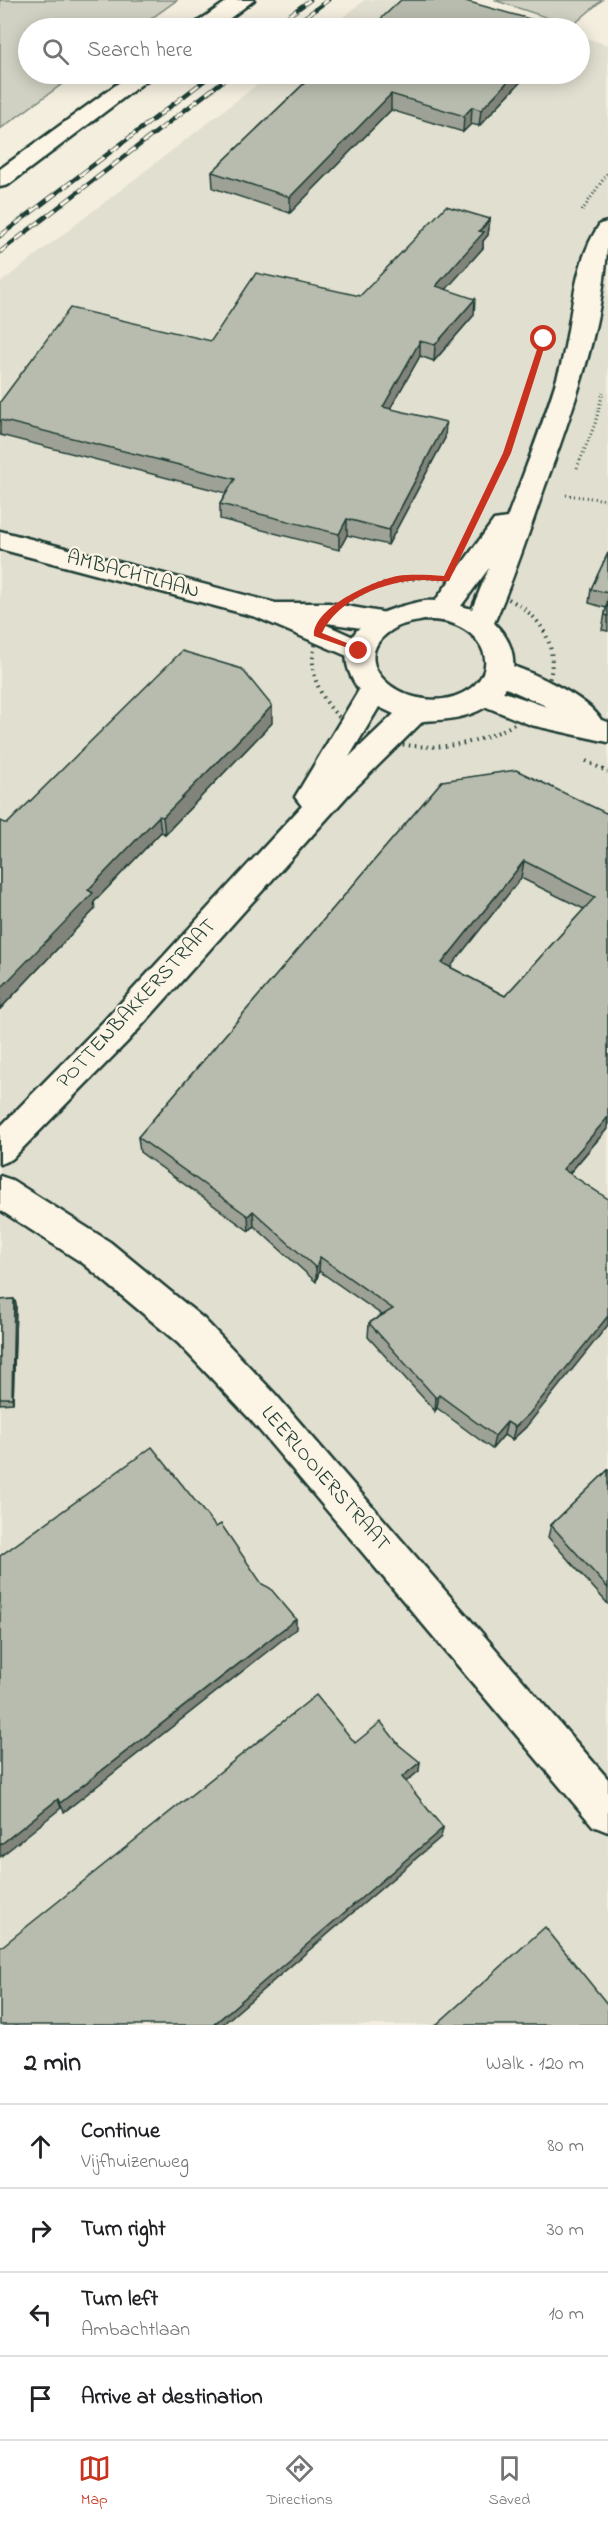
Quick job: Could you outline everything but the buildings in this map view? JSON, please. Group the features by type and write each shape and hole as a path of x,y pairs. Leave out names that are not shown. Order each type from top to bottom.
{"street":[{"path":"218,18 243,0"},
{"path":"0,180 130,84"},
{"path":"479,625 494,591 561,407 574,363 594,261 608,229"},
{"path":"443,611 467,581 530,487"},
{"name":"AMBACHTLAAN","path":"0,540 323,623 382,621"},
{"path":"443,611 462,616 479,625 497,646 501,655 492,683 455,708 417,709 395,703 374,690 361,672 359,651 366,636 382,621 403,613 443,611"},
{"name":"AMBACHTLAAN","path":"323,623 359,651"},
{"path":"492,683 606,733"},
{"name":"POTTENBAKKERSTRAAT","path":"272,858 354,727 374,690"},
{"name":"POTTENBAKKERSTRAAT","path":"0,1149 113,1034 272,858 384,740 417,709"},
{"name":"LEERLOOIERSTRAAT","path":"0,1191 97,1253 191,1331 263,1407 608,1811"}],"path":[{"path":"579,217 608,172"},
{"path":"482,509 503,463"},
{"path":"566,495 608,500"},
{"path":"446,579 405,578 373,586 323,623 311,647 310,666 314,682 328,704 354,727 384,740 409,746 466,746 499,735 538,703 553,672 550,649 534,619 517,604"}],"shaded area":[{"path":"0,0 177,0 152,18 18,18 18,84 62,84 0,129"},
{"path":"365,0 467,0 524,18 342,18"},
{"path":"494,0 602,0 581,18 548,18"},
{"path":"590,39 608,45 608,2025 0,2025 0,283 258,84 590,84"}],"railway":[{"path":"286,18 310,0"},
{"path":"304,18 328,0"},
{"path":"0,236 200,84"},
{"path":"0,252 219,84"}],"route":[{"path":"359,651 317,634 324,620 329,613 373,586 397,579 422,577 446,579 482,509 507,453 523,410 544,339"}]}
